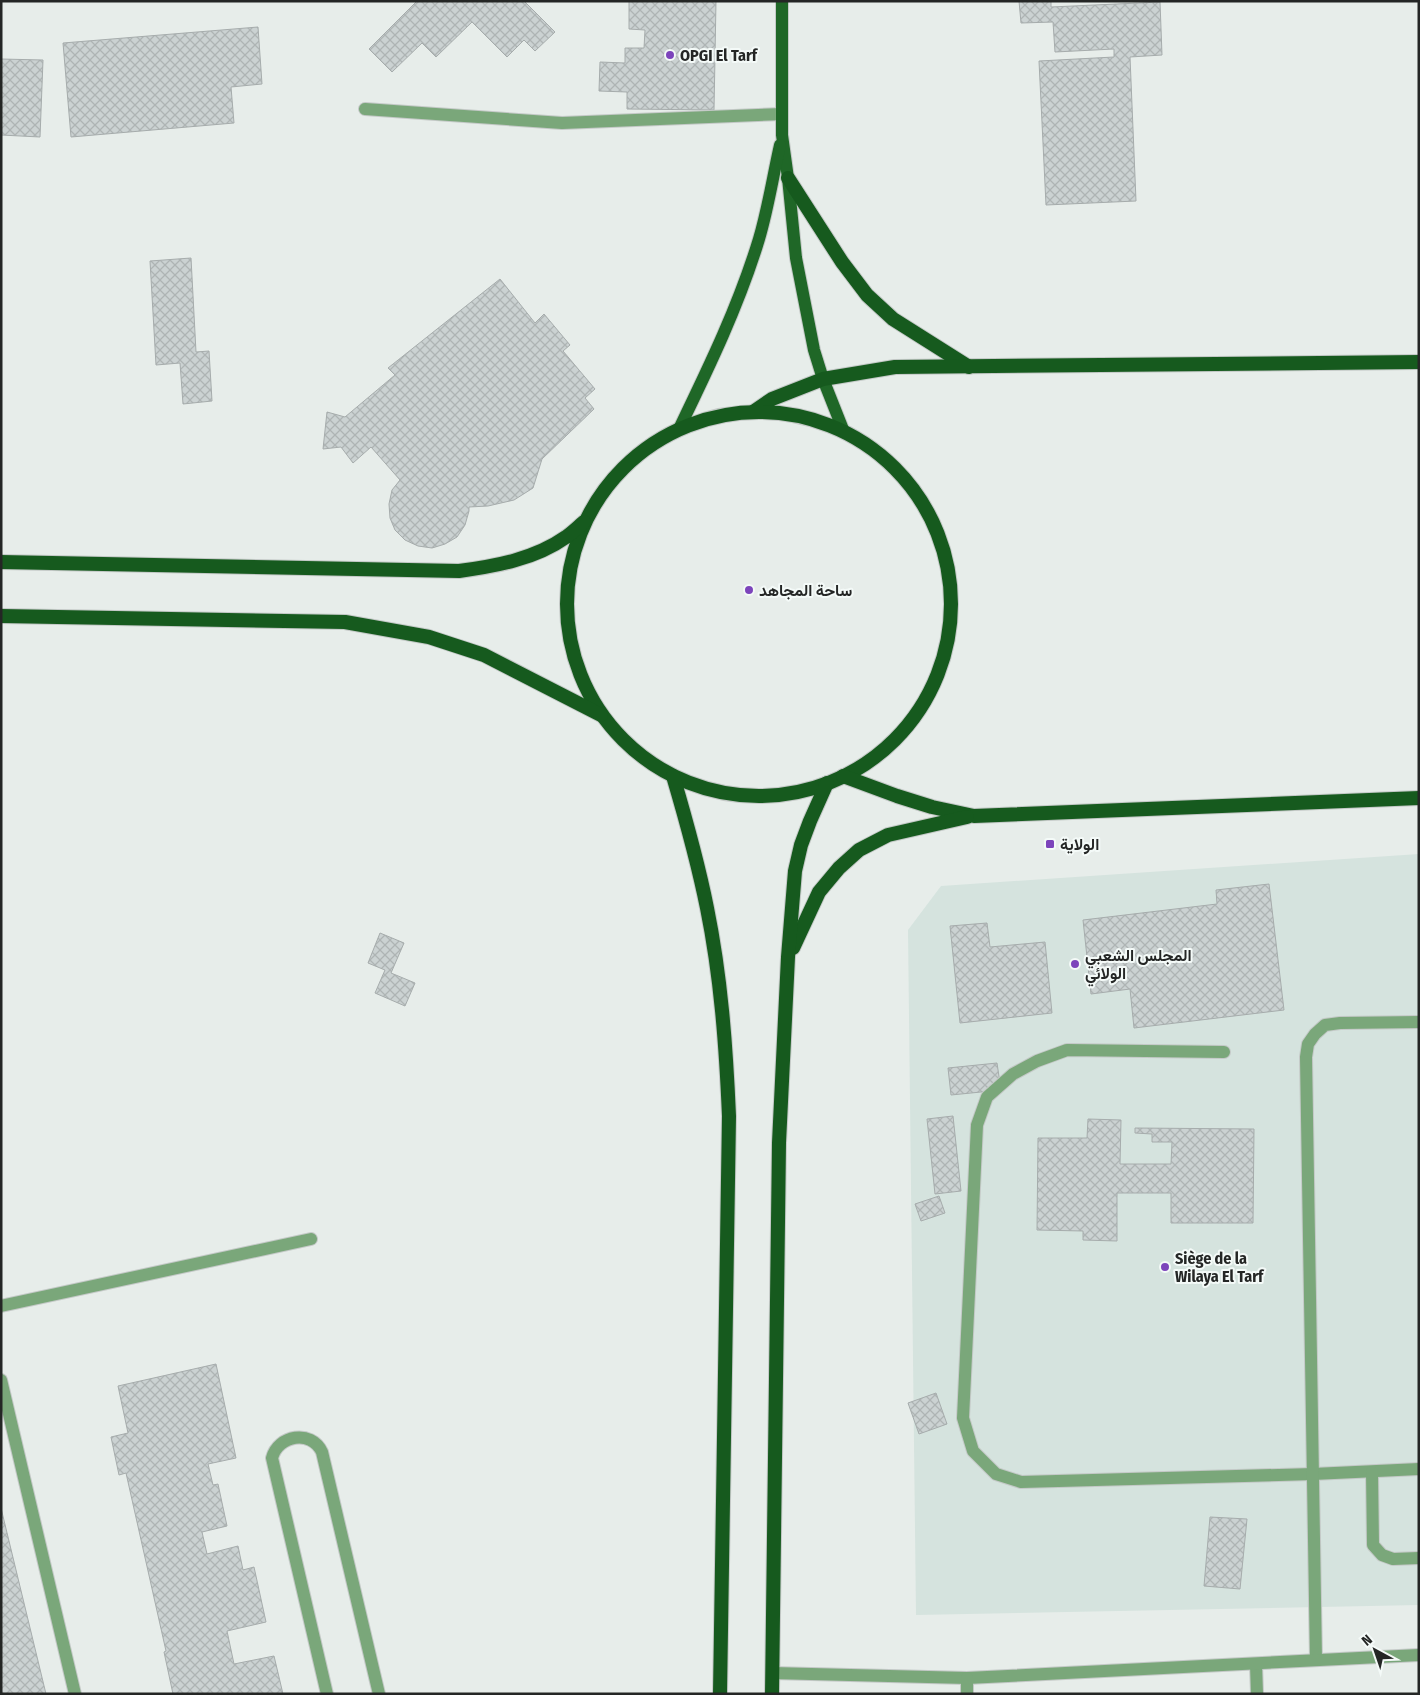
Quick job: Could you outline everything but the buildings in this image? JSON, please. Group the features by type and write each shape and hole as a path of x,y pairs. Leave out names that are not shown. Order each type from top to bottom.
{"highway":[{"path":"788,178 842,262 867,295 893,320 970,368"},
{"path":"753,412 788,392 823,379 895,368 1419,362"},
{"path":"753,412 800,416 822,422 870,447 894,467 914,490 930,516 943,551 948,574 951,604 948,634 941,664 929,692 913,718 892,741 869,760 843,776 827,783 802,791 776,795 749,796 697,786 673,776 633,750 616,733 588,693 578,669 571,645 567,620 567,594 570,568 576,544 586,520 599,497 615,476 649,447 679,429 720,416 753,412"},
{"path":"1,562 460,571 500,566 538,552 566,538 586,520"},
{"path":"1,616 345,622 430,637 484,655 602,715"},
{"path":"673,776 692,842 707,909 719,978 726,1046 730,1116 720,1694"},
{"path":"843,776 932,807 974,816"},
{"path":"772,1694 779,1143 788,957 795,871 810,821 827,783"},
{"path":"788,957 819,892 839,868 859,850 888,835 974,816 1419,798"}],"main road":[{"path":"782,1 782,135 796,258 806,318 823,379 844,432"},
{"path":"679,429 727,328 747,275 760,237 782,135"}],"street":[{"path":"366,109 562,123 782,114"},
{"path":"1316,1660 1306,1057 1308,1044 1325,1025 1340,1023 1419,1022"},
{"path":"1224,1052 1067,1050 1037,1060 1013,1074 987,1097 977,1125 964,1418 973,1450 996,1474 1021,1482 1313,1474 1419,1469"},
{"path":"1,1306 311,1238"},
{"path":"1,1380 75,1694"},
{"path":"327,1694 272,1458 274,1451 284,1440 302,1437 313,1441 322,1452 379,1694"},
{"path":"1372,1472 1374,1545 1382,1555 1393,1559 1419,1558"},
{"path":"772,1673 967,1678 1419,1656"},
{"path":"1256,1664 1257,1694"},
{"path":"967,1678 967,1694"}],"shaded area":[{"name":"Siège de la Wilaya El Tarf","path":"1419,854 1419,1605 916,1615 908,930 941,886"}],"place":[{"name":"OPGI El Tarf","path":"670,55"},
{"name":"ساحة المجاهد","path":"749,590"},
{"name":"الولاية","path":"1050,844"},
{"name":"المجلس الشعبي الولائي","path":"1075,964"},
{"name":"Siège de la Wilaya El Tarf","path":"1165,1267"}]}
